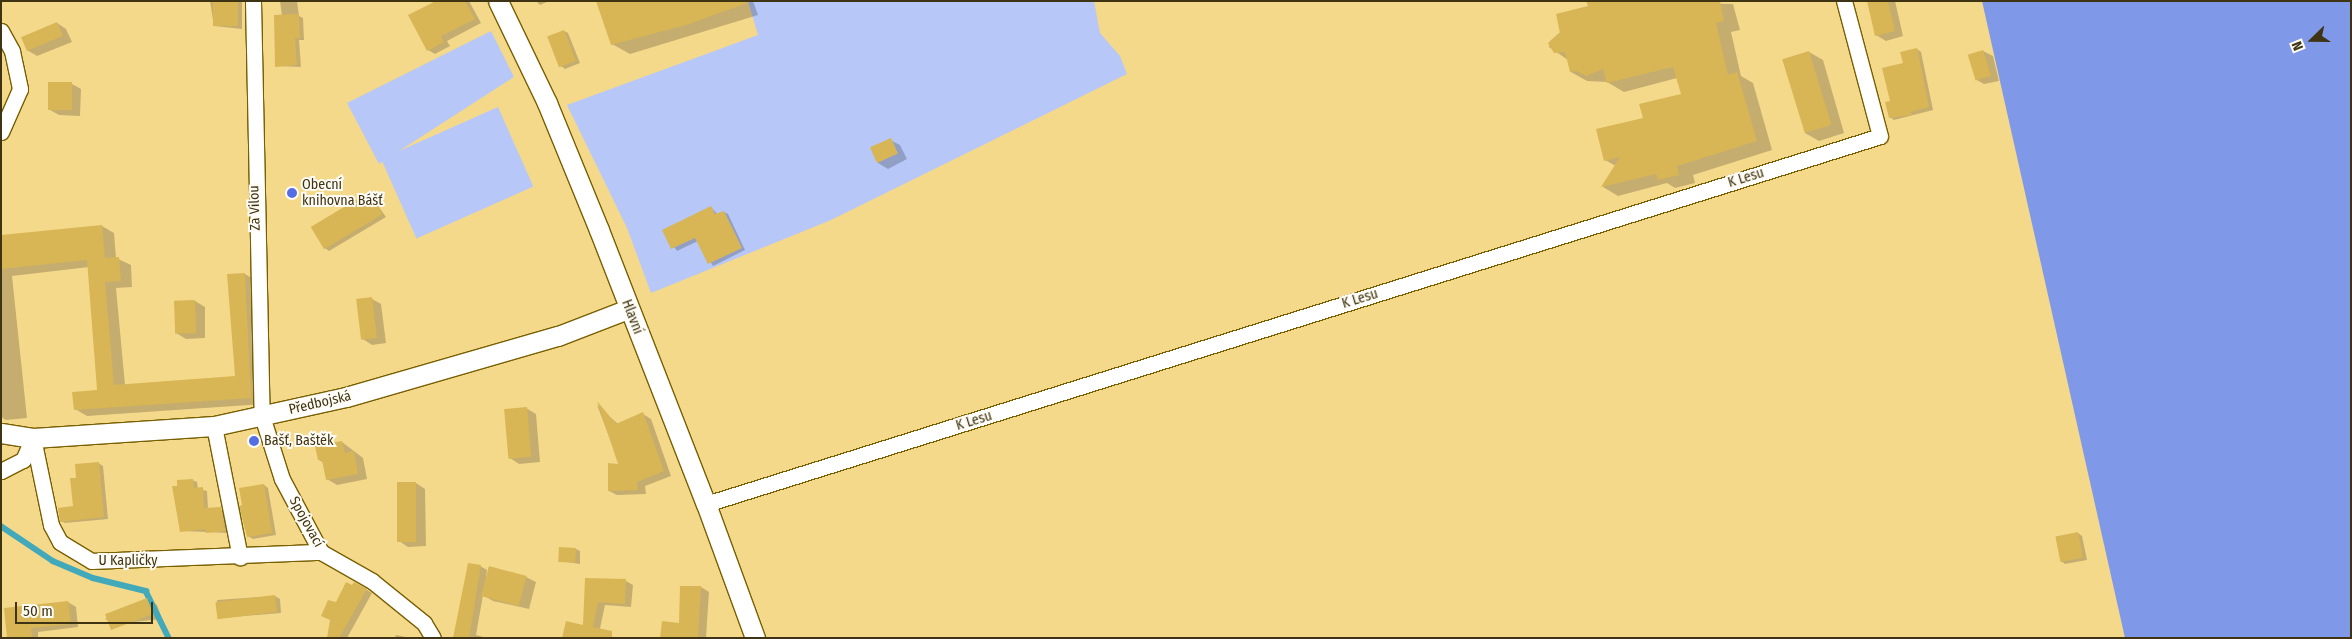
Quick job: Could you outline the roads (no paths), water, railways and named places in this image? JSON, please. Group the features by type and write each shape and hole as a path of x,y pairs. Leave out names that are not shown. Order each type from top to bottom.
{"street":[{"name":"Za Vilou","path":"253,1 262,416"},
{"name":"Hlavní","path":"498,1 547,104 706,504 755,638"},
{"name":"K Lesu","path":"706,504 1880,136 1844,1"},
{"path":"1,31 12,51 20,89 1,132"},
{"name":"Předbojská","path":"1,434 33,438 214,426 346,397 558,336 628,309"},
{"name":"Spojovací","path":"262,416 282,479 321,552 372,581 424,623 433,638"},
{"path":"214,426 240,557"},
{"path":"1,472 23,460 33,438"},
{"name":"U Kapličky","path":"33,438 51,525 60,542 76,554 92,561 240,557 321,552"}],"waterway":[{"path":"1,526 53,561 93,578 146,591 169,638"}],"place":[{"name":"Obecní knihovna Bášť","path":"292,193"},
{"name":"Bašť, Baštěk","path":"254,441"}]}
